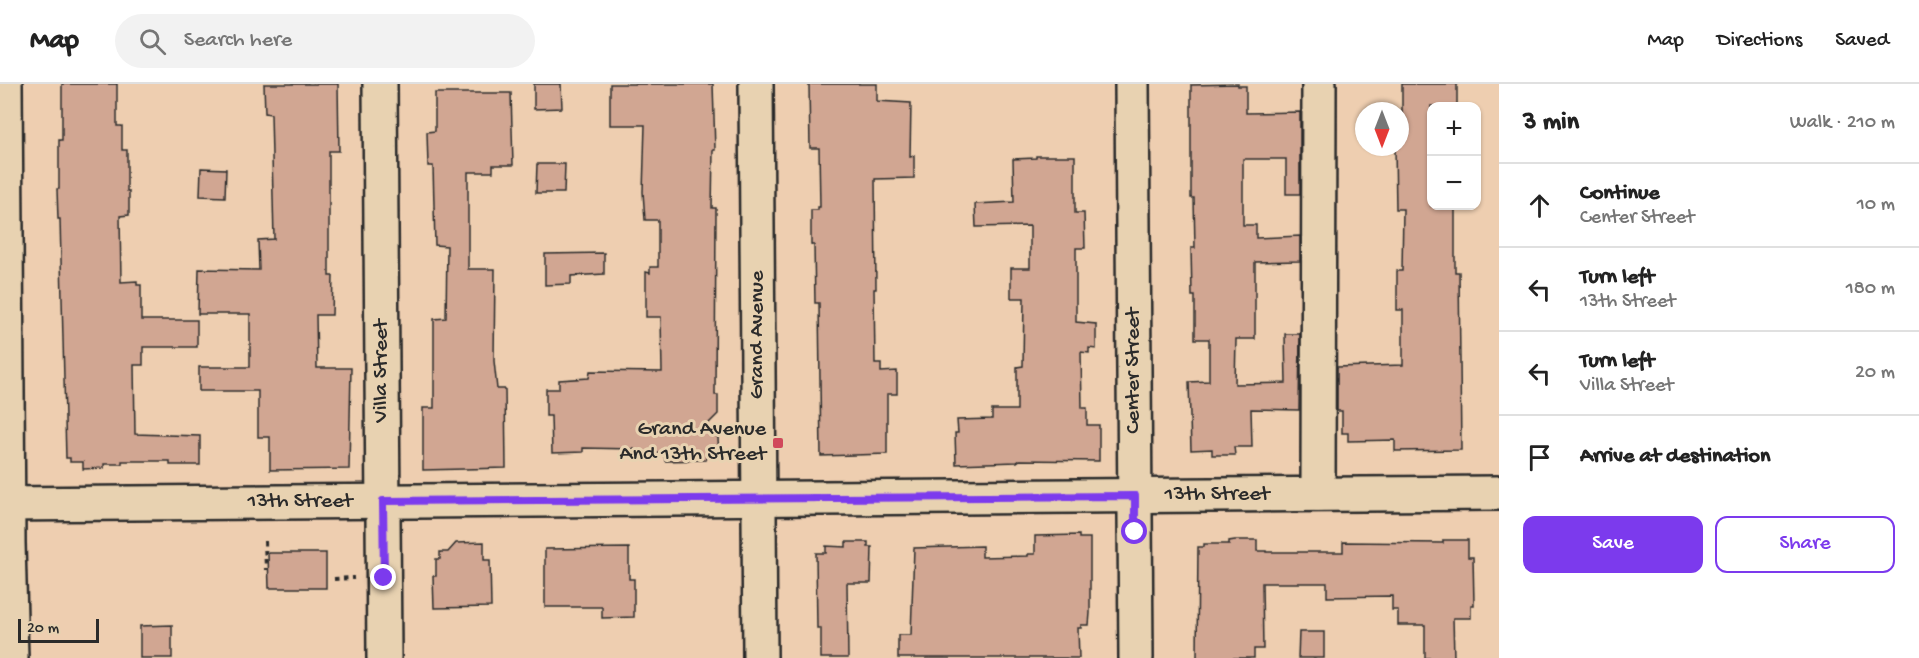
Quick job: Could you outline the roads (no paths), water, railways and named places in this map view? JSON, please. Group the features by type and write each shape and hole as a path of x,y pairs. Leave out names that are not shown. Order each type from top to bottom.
{"street":[{"path":"4,84 2,121 4,504 11,658"},
{"name":"Villa Street","path":"380,84 384,658"},
{"name":"Grand Avenue","path":"756,84 760,658"},
{"name":"Center Street","path":"1132,84 1136,658"},
{"path":"1317,494 1319,84"},
{"name":"13th Street","path":"4,504 1499,493"}],"place":[{"name":"Grand Avenue And 13th Street","path":"778,443"}]}
